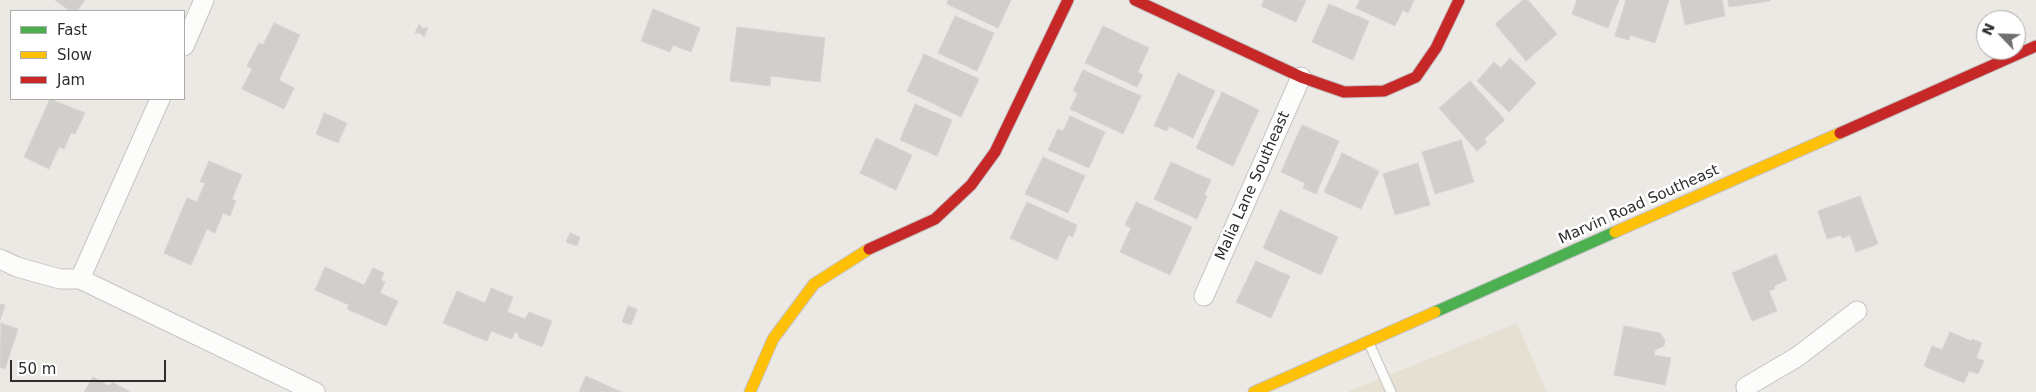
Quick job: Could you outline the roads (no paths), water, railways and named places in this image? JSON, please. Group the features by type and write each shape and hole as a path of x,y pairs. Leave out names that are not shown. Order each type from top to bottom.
{"street":[{"path":"185,44 204,0"},
{"path":"750,392 773,339 814,284 864,252 935,220 971,185 995,152 1068,0"},
{"path":"1135,0 1302,77 1344,92 1384,91 1416,77 1436,48 1459,0"},
{"name":"Marvin Road Southeast","path":"1254,392 2036,46"},
{"name":"Malia Lane Southeast","path":"1204,296 1302,77"},
{"path":"80,279 160,100"},
{"path":"0,259 17,267 60,279 80,279 315,392"},
{"path":"1747,392 1746,387 1797,357 1857,311"}],"lane":[{"path":"1368,341 1391,392"}]}
